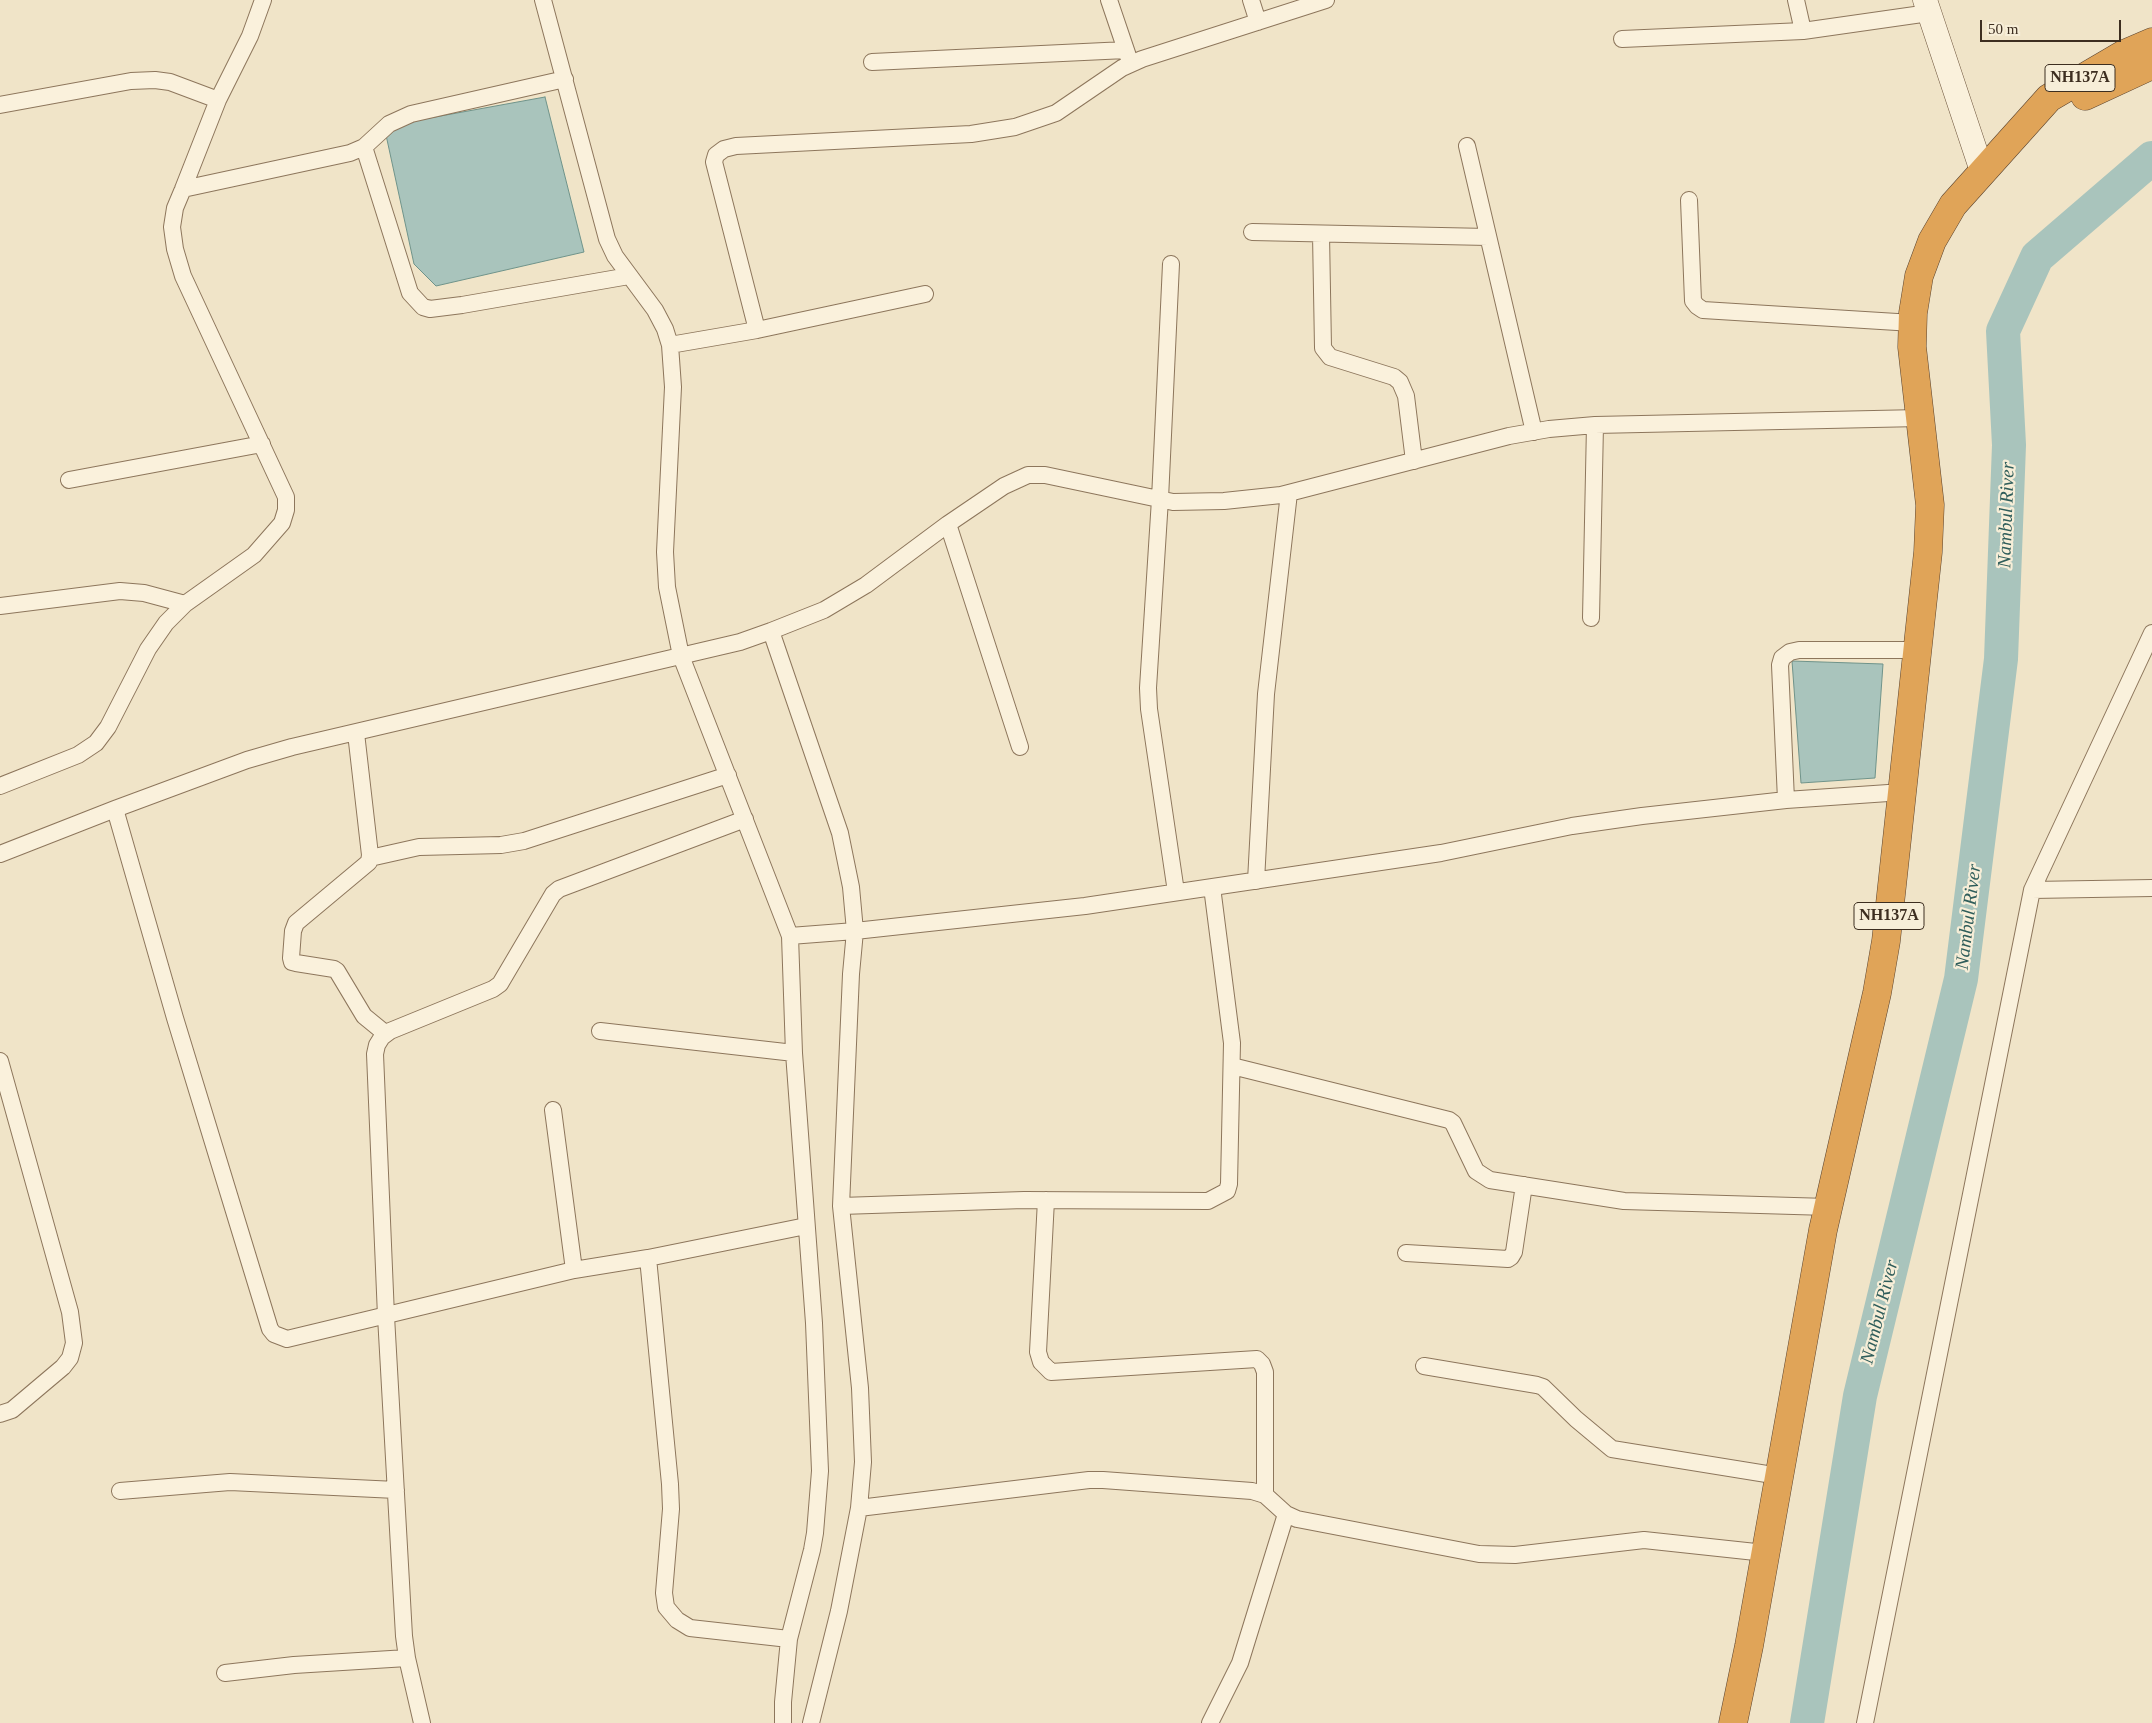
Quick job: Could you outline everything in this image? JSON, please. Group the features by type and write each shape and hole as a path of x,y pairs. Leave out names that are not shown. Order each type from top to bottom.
{"highway":[{"name":"NH137A","path":"1732,1723 1749,1646 1828,1206 1877,993 1886,941 1928,552 1930,505 1912,347 1912,313 1919,276 1932,241 1953,205 2049,98 2124,54 2152,42"},
{"name":"NH137A","path":"2020,132 2090,93 2152,65"}],"street":[{"path":"0,786 78,755 96,743 108,727 148,649 166,623 185,604 254,555 282,522 286,510 286,497 183,276 175,249 172,228 175,208 218,100 250,36 263,0"},
{"path":"543,0 602,226 616,256 656,310 670,345 673,387 665,552 667,587 681,656 790,936 794,1053 814,1323 820,1471 816,1534 789,1639 783,1723"},
{"path":"1109,0 1128,57"},
{"path":"1251,0 1258,22"},
{"path":"872,62 1128,57 1258,22 1326,0"},
{"path":"1796,0 1803,31"},
{"path":"1622,39 1803,31 1927,6 1982,171"},
{"path":"757,330 714,162 716,154 724,149 736,146 971,134 1015,127 1056,113 1128,57"},
{"path":"183,189 350,153 364,147 389,124 411,114 565,79"},
{"path":"0,105 131,81 155,80 170,82 218,100"},
{"path":"1467,146 1534,432"},
{"path":"364,147 410,293 423,307 430,309 462,305 629,276"},
{"path":"1689,200 1693,301 1703,310 1913,322"},
{"path":"1252,232 1488,237"},
{"path":"1321,234 1323,348 1330,357 1394,377 1400,382 1406,396 1414,461"},
{"path":"1170,264 1160,499 1148,695 1176,892"},
{"path":"670,345 757,330 925,294"},
{"path":"0,854 247,760 292,747 740,642 771,631 824,610 866,585 948,524 1004,486 1028,475 1045,475 1173,502 1224,501 1289,493 1509,436 1534,432 1595,425 1920,418"},
{"path":"1591,618 1595,425"},
{"path":"69,480 262,444"},
{"path":"1256,881 1266,694 1289,493"},
{"path":"948,524 1020,747"},
{"path":"0,606 120,591 144,592 185,604"},
{"path":"771,631 840,833 851,887 855,931 850,993 841,1206 860,1388 863,1462 859,1508 839,1611 811,1723"},
{"path":"1864,1723 2032,890 2152,634"},
{"path":"1786,800 1780,665 1782,658 1790,652 1800,650 1916,650"},
{"path":"356,733 370,858 366,866 296,922 292,932 291,958 292,962 337,971 364,1016 386,1034"},
{"path":"370,858 419,846 501,845 524,841 728,775"},
{"path":"790,936 855,931 1085,906 1441,853 1572,826 1786,800 1903,792"},
{"path":"115,809 175,1018 270,1328 274,1334 287,1339 574,1270 648,1258 806,1226"},
{"path":"422,1723 407,1658 386,1316 375,1054 382,1037 386,1034 500,984 553,894 559,889 745,819"},
{"path":"841,1206 1046,1200 1208,1201 1227,1191 1229,1184 1232,1042 1212,887"},
{"path":"2032,890 2152,888"},
{"path":"600,1031 794,1053"},
{"path":"0,1061 70,1312 74,1343 70,1358 63,1367 12,1410 0,1414"},
{"path":"1232,1066 1449,1120 1453,1123 1479,1175 1490,1180 1624,1201 1828,1206"},
{"path":"553,1110 574,1270"},
{"path":"1406,1253 1508,1259 1514,1252 1524,1186"},
{"path":"1046,1200 1038,1352 1046,1368 1051,1372 1257,1359 1262,1364 1265,1372 1264,1494"},
{"path":"648,1258 670,1484 671,1509 664,1594 666,1607 677,1620 690,1628 789,1639"},
{"path":"1424,1366 1537,1384 1543,1387 1576,1419 1612,1449 1779,1476"},
{"path":"859,1508 1089,1480 1252,1491 1264,1494 1286,1514 1297,1519 1479,1554 1498,1556 1644,1540 1765,1553"},
{"path":"120,1491 230,1482 396,1490"},
{"path":"1210,1723 1240,1663 1286,1514"},
{"path":"225,1673 294,1665 407,1658"}],"water":[{"path":"545,97 584,252 436,286 414,264 386,135 391,125"},
{"path":"1792,661 1883,664 1875,778 1801,783"}],"waterway":[{"name":"Nambul River","path":"1807,1723 1860,1396 1961,979 2001,659 2009,445 2003,331 2037,257 2152,158"}]}
